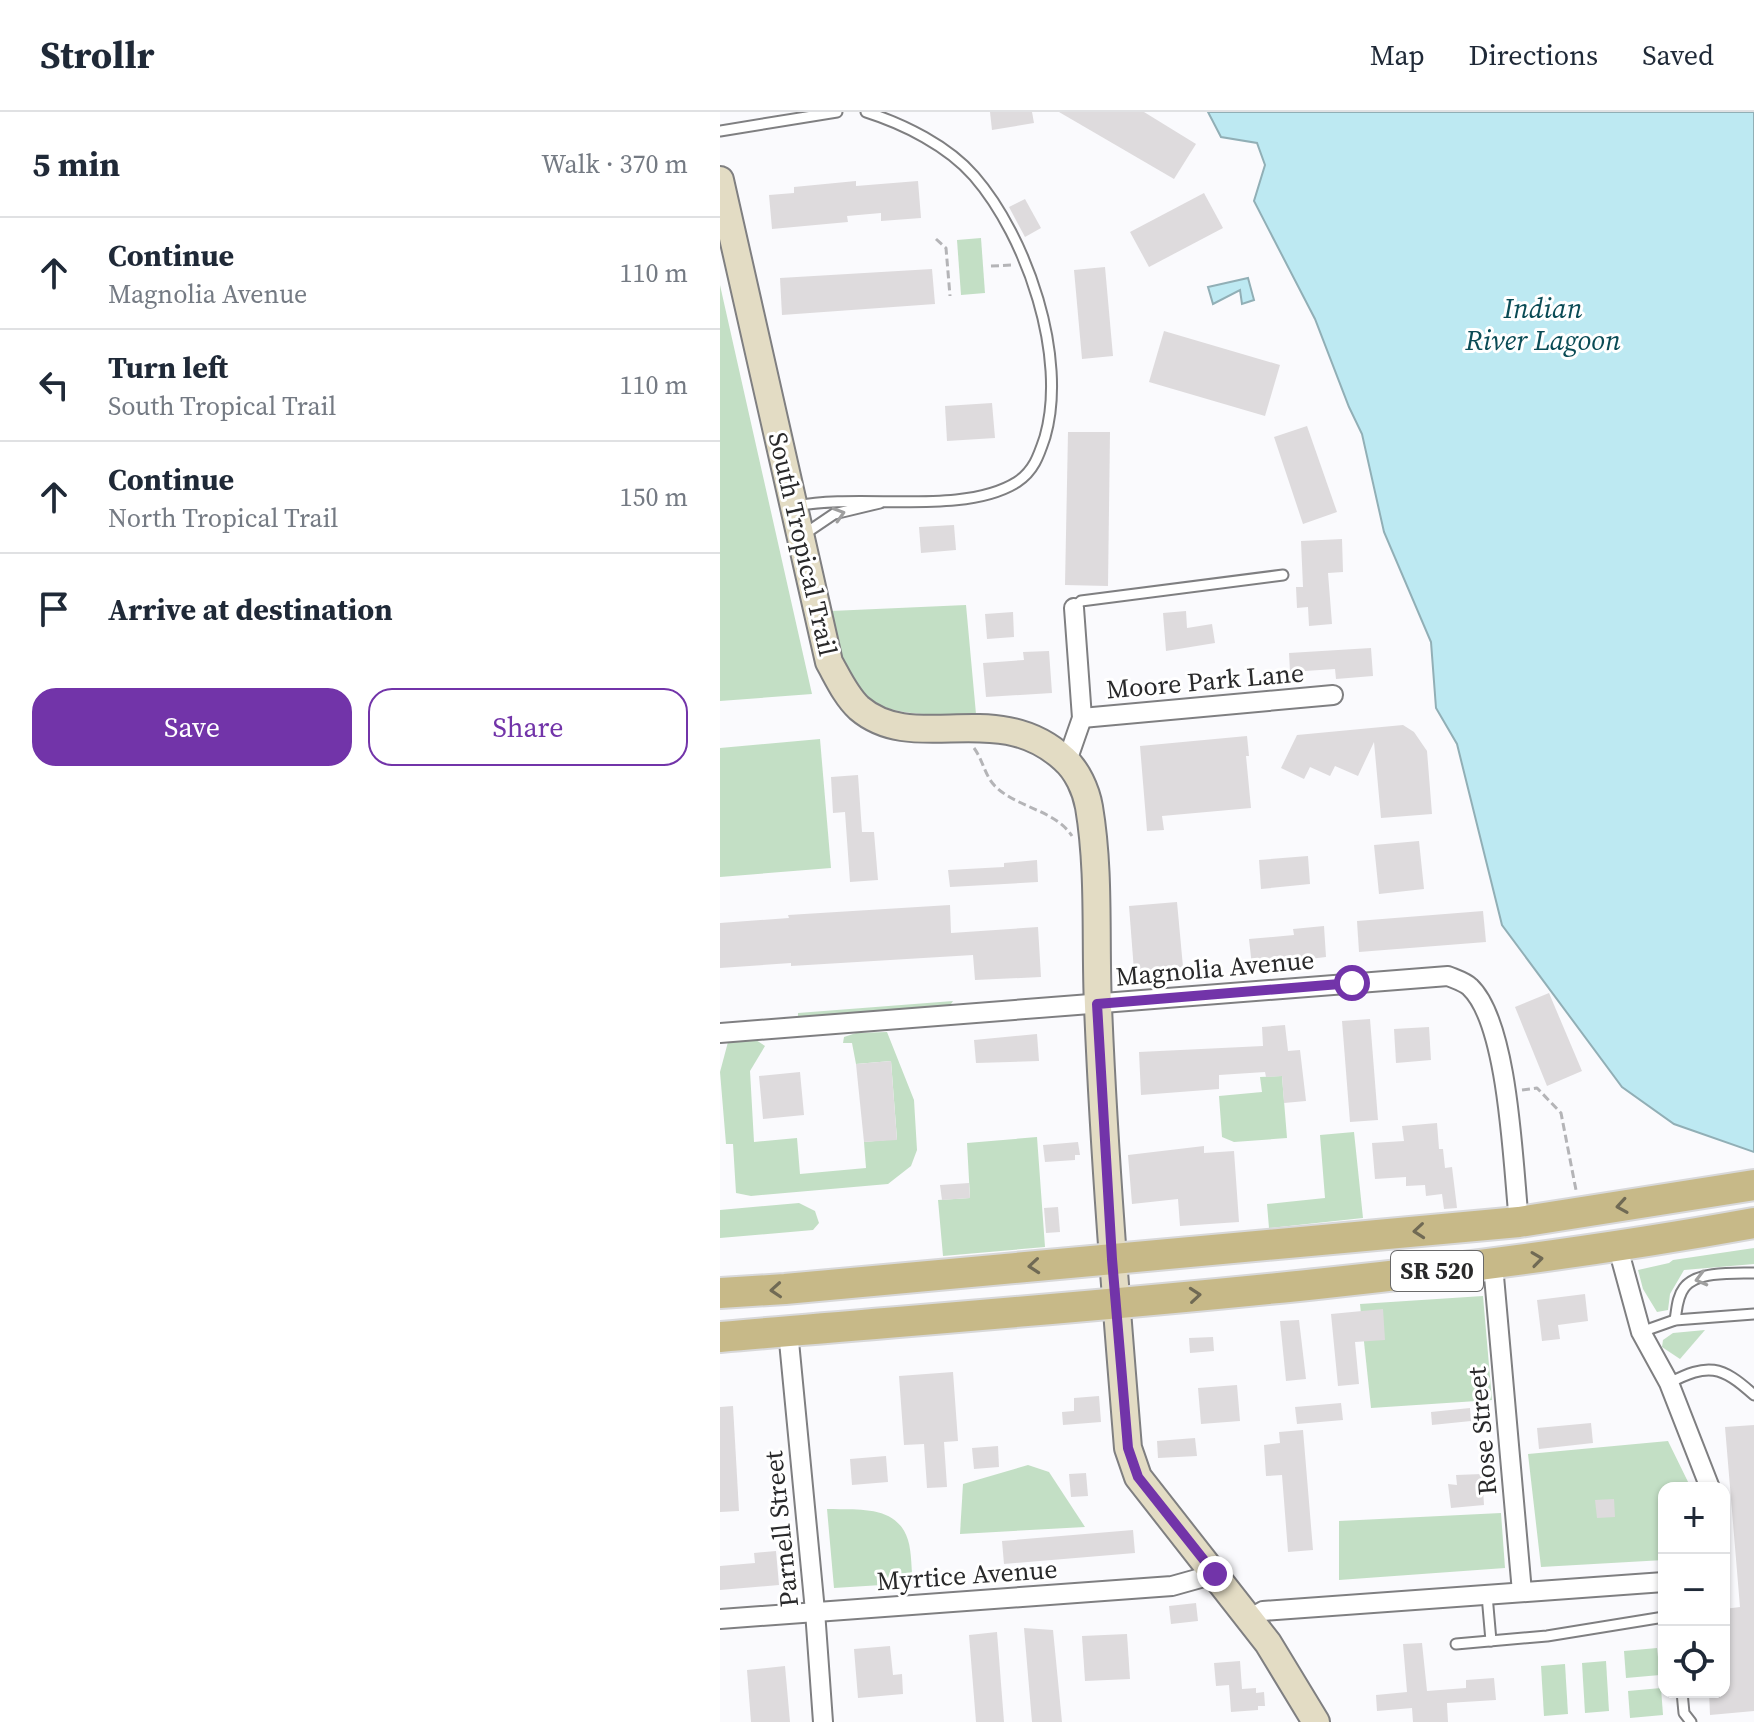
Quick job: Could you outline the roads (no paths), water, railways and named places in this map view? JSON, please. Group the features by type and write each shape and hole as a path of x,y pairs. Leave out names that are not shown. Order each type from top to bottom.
{"main road":[{"name":"SR 520","path":"720,1293 1519,1222 1754,1185"},
{"path":"1618,1248 1642,1225 1754,1193"},
{"name":"SR 520","path":"720,1337 1117,1303 1493,1265 1618,1248 1754,1223"}],"street":[{"name":"South Tropical Trail","path":"720,180 829,662 844,690 859,708 883,722 917,728 991,726 1021,732 1047,745 1067,761 1079,779 1088,802 1093,836 1097,1004 1112,1259 1128,1448 1138,1477 1249,1619 1290,1676 1316,1722"},
{"path":"1067,761 1082,718 1074,608"},
{"name":"Moore Park Lane","path":"1082,718 1333,695"},
{"name":"Magnolia Avenue","path":"720,1033 1448,976 1469,985 1486,1009 1495,1040 1505,1093 1519,1222"},
{"path":"1618,1248 1641,1332 1669,1383 1708,1482"},
{"name":"Rose Street","path":"1493,1265 1522,1592"},
{"name":"Parnell Street","path":"788,1331 823,1722"},
{"name":"Myrtice Avenue","path":"720,1619 1172,1586 1215,1574"},
{"path":"1249,1619 1263,1611 1658,1582"}],"lane":[{"path":"720,131 837,112"},
{"path":"793,507 841,500 883,502 962,498 1002,490 1031,470 1047,428 1051,386 1046,323 1025,264 992,199 960,162 891,120 866,112"},
{"path":"800,538 834,514 883,502"},
{"path":"1074,608 1081,601 1283,575"},
{"path":"1675,1320 1680,1294 1686,1284 1697,1278 1754,1273"},
{"path":"1641,1332 1675,1320 1754,1314"},
{"path":"1669,1383 1695,1370 1709,1367 1724,1372 1754,1395"},
{"path":"1487,1595 1491,1641"},
{"path":"1456,1644 1547,1636 1658,1618"},
{"path":"1683,1698 1684,1713 1691,1722"}],"water":[{"name":"Indian River Lagoon","path":"1208,112 1754,112 1754,1152 1674,1124 1622,1087 1502,925 1457,744 1436,708 1431,642 1384,532 1362,434 1315,319 1254,201 1265,165 1257,143 1221,137"},
{"path":"1248,278 1254,300 1242,304 1240,290 1213,304 1208,287"}]}
